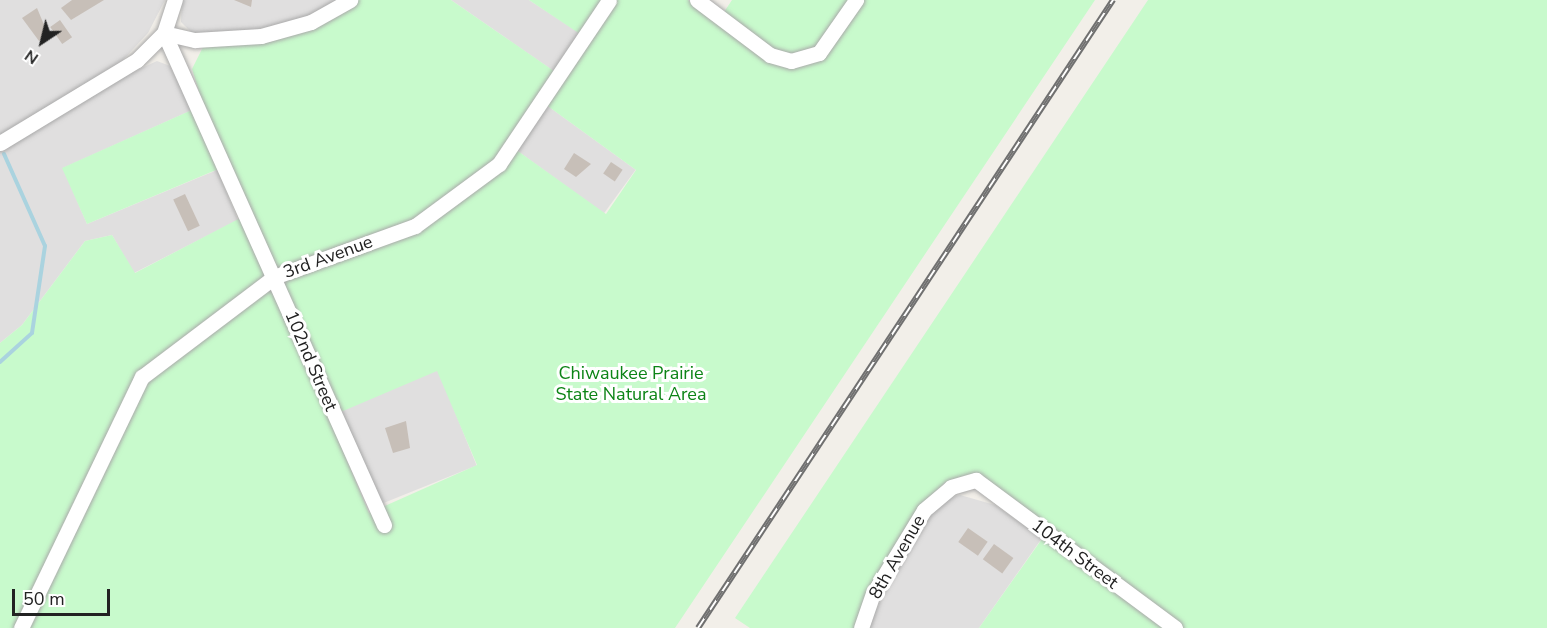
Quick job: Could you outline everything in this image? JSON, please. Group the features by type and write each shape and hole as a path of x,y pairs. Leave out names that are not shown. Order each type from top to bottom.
{"street":[{"path":"0,143 112,78 164,33 175,0"},
{"path":"164,33 195,40 261,36 311,22 350,0"},
{"name":"3rd Avenue","path":"21,628 142,377 274,277 415,226 499,164 609,0"},
{"path":"697,0 770,56 802,60 827,44 856,0"},
{"name":"102nd Street","path":"164,33 384,525"},
{"name":"8th Avenue","path":"861,628 873,594 924,510 951,487 976,480"},
{"name":"104th Street","path":"976,480 1175,628"}],"shaded area":[{"path":"0,0 165,0 148,33 123,60 133,72 157,61 170,66 192,110 63,168 87,224 217,170 238,220 134,273 112,235 85,241 22,325 0,343"},
{"path":"182,0 338,0 297,21 233,34 192,33 181,22"},
{"path":"451,0 529,0 581,34 555,72"},
{"path":"545,104 636,170 604,214 513,148"},
{"path":"438,370 477,465 376,506 337,411"},
{"path":"960,495 995,505 1042,538 979,628 866,628 923,522 948,498"}],"green space":[{"name":"Chiwaukee Prairie State Natural Area","path":"358,0 451,0 564,78 589,40 529,0 688,0 718,21 732,0 1095,0 675,628 0,628 0,343 22,325 85,241 112,235 135,273 248,214 228,165 87,224 62,168 203,105 192,69 203,47 341,12","holes":["538,99 636,170 606,214 508,144","437,371 477,465 369,513 329,417"]},
{"path":"1148,0 1547,0 1547,628 979,628 1049,529 992,487 946,482 922,504 855,628 750,628 735,618"}],"building":[{"path":"72,0 104,0 71,20 61,8"},
{"path":"234,0 252,0 251,7"},
{"path":"37,8 47,32 39,41 22,18"},
{"path":"60,20 72,37 62,44 50,27"},
{"path":"574,153 591,164 576,177 564,169"},
{"path":"611,162 623,170 615,181 603,174"},
{"path":"185,194 200,226 188,231 173,199"},
{"path":"406,421 410,448 393,453 385,428"},
{"path":"968,528 988,542 978,556 958,542"},
{"path":"994,544 1013,558 1002,573 983,559"}],"waterway":[{"path":"0,362 32,333 45,246 4,154"}],"railway":[{"path":"698,628 1113,0"}]}
